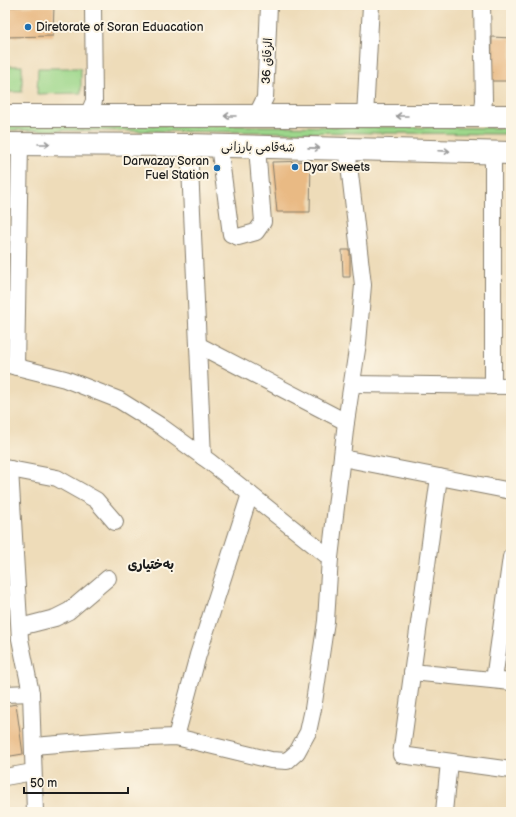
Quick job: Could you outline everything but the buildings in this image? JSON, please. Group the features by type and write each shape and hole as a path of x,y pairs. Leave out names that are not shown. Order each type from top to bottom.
{"highway":[{"path":"5,116 511,116"},
{"name":"شەقامی بارزانی","path":"13,144 257,146 502,153"}],"street":[{"path":"88,117 94,101 93,5"},
{"name":"الزقاق 36","path":"256,116 265,98 269,5"},
{"path":"365,116 371,5"},
{"path":"482,5 484,100 482,117"},
{"path":"13,144 10,365 65,379 119,400 159,425 203,457 330,558"},
{"path":"189,145 203,457"},
{"path":"219,146 231,234 238,237 256,232 263,222 257,146"},
{"path":"33,746 121,739 176,737 271,760 287,760 297,752 308,732 313,709 326,621 330,558 346,422 358,343 363,285 346,148"},
{"path":"493,386 502,153"},
{"path":"198,345 346,422"},
{"path":"352,384 511,386"},
{"path":"342,458 511,490"},
{"path":"35,812 31,693 20,639 8,468 57,478 96,500 115,522"},
{"path":"439,477 401,755 511,770"},
{"path":"176,737 198,655 250,494"},
{"path":"494,680 511,557"},
{"path":"20,627 55,618 69,611 108,578"},
{"path":"412,672 511,682"},
{"path":"5,694 31,693"},
{"path":"444,812 449,762"},
{"path":"5,776 34,772"}],"green space":[{"path":"5,66 22,66 22,92 5,92"},
{"path":"38,68 81,68 81,93 37,94"},
{"path":"5,124 511,128 511,134 5,130"}],"place":[{"name":"Diretorate of Soran Eduacation","path":"28,27"},
{"name":"Dyar Sweets","path":"295,167"},
{"name":"Darwazay Soran Fuel Station","path":"217,168"}],"district":[{"name":"بەختیاری","path":"151,564"}]}
